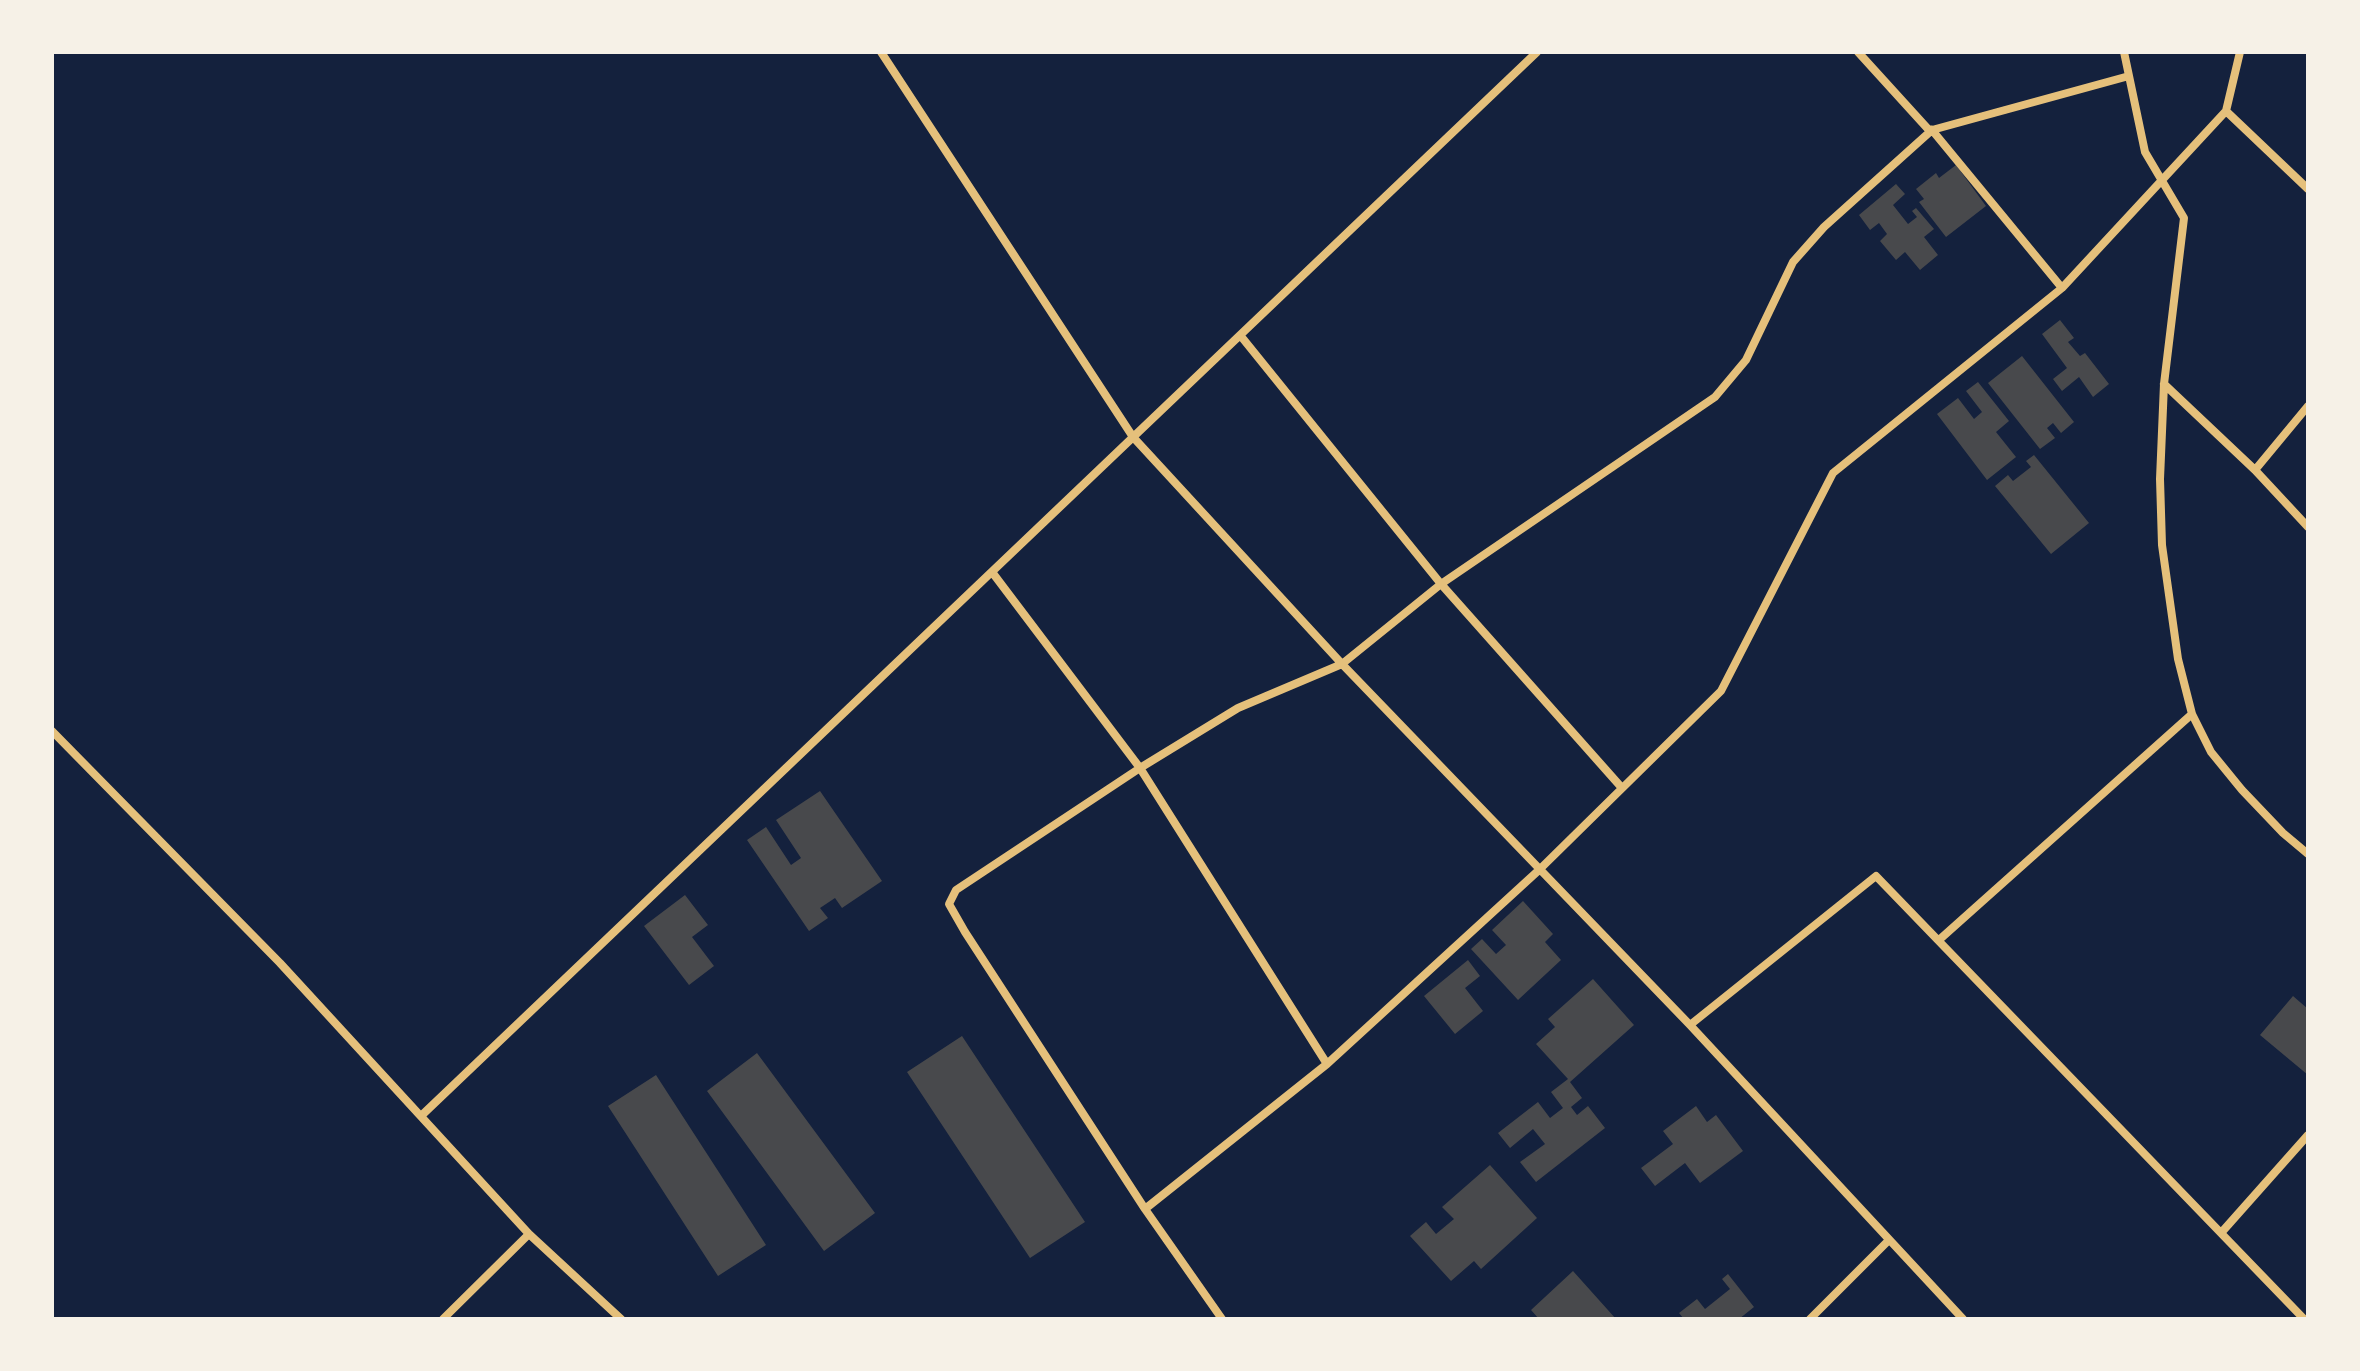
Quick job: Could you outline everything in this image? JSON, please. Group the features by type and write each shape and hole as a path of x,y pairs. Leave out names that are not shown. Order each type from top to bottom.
{"street":[{"path":"881,52 1133,437 1342,664 1690,1025 1963,1319"},
{"path":"421,1116 1537,52"},
{"path":"1858,52 1932,130 2062,288"},
{"path":"2124,52 2145,152 2184,218 2164,384 2160,479 2162,545 2178,659 2192,714 2211,752 2242,790 2308,854"},
{"path":"1145,1209 1327,1064 1539,870 1721,691 1833,473 2062,288 2226,111 2240,52"},
{"path":"1222,1319 1145,1209 965,932 949,904 956,890 1140,768 1238,708 1342,664 1441,584 1715,397 1746,360 1793,262 1824,227 1932,130 2129,76"},
{"path":"2226,111 2308,189"},
{"path":"1240,335 1441,584 1622,788"},
{"path":"2164,384 2255,470 2308,527"},
{"path":"2255,470 2308,406"},
{"path":"992,572 1140,768 1327,1064"},
{"path":"1939,940 2192,714"},
{"path":"52,731 280,963 529,1234 621,1319"},
{"path":"1690,1025 1876,876 2304,1319"},
{"path":"2221,1233 2308,1135"},
{"path":"443,1319 529,1234"},
{"path":"1810,1319 1889,1240"}],"building":[{"path":"1956,165 1986,206 1946,237 1919,202 1924,199 1916,189 1936,173 1939,178"},
{"path":"1896,184 1905,194 1893,205 1908,224 1917,217 1912,211 1916,208 1934,229 1924,237 1938,255 1920,270 1905,252 1896,260 1880,241 1887,234 1879,223 1870,230 1859,215"},
{"path":"2060,320 2074,338 2068,342 2080,356 2085,353 2109,384 2093,397 2079,377 2062,391 2053,379 2067,368 2042,334"},
{"path":"2022,356 2074,422 2061,433 2053,423 2047,428 2055,438 2040,449 1988,383"},
{"path":"1978,382 2009,421 1996,432 2016,457 1987,480 1937,414 1958,398 1974,419 1982,412 1966,391"},
{"path":"2034,455 2089,523 2051,554 1995,486 2008,475 2013,481 2031,467 2026,461"},
{"path":"820,791 882,881 842,908 835,898 820,908 828,918 809,931 747,840 766,827 791,865 801,858 776,820"},
{"path":"685,895 708,925 692,937 714,966 689,985 644,926"},
{"path":"1523,901 1553,934 1545,942 1561,960 1518,1000 1471,949 1482,939 1496,954 1506,945 1492,930"},
{"path":"1468,960 1480,976 1465,988 1483,1011 1455,1034 1424,996"},
{"path":"1593,979 1634,1025 1570,1082 1582,1098 1571,1107 1577,1115 1588,1106 1605,1128 1536,1182 1520,1162 1545,1144 1533,1129 1510,1148 1498,1133 1538,1102 1550,1118 1563,1108 1551,1092 1568,1079 1536,1044 1555,1027 1548,1019"},
{"path":"2293,996 2308,1009 2308,1075 2260,1035"},
{"path":"962,1036 1085,1222 1030,1258 907,1072"},
{"path":"757,1053 875,1213 824,1251 707,1091"},
{"path":"656,1075 766,1245 718,1276 608,1106"},
{"path":"1696,1106 1707,1122 1716,1115 1743,1151 1700,1183 1685,1163 1655,1186 1641,1168 1673,1144 1663,1131"},
{"path":"1490,1165 1537,1218 1481,1269 1474,1261 1451,1281 1410,1236 1426,1222 1436,1234 1454,1219 1442,1207"},
{"path":"1573,1271 1616,1319 1539,1319 1531,1310"},
{"path":"1728,1274 1754,1307 1739,1319 1684,1319 1679,1313 1697,1299 1705,1309 1730,1289 1722,1279"}]}
